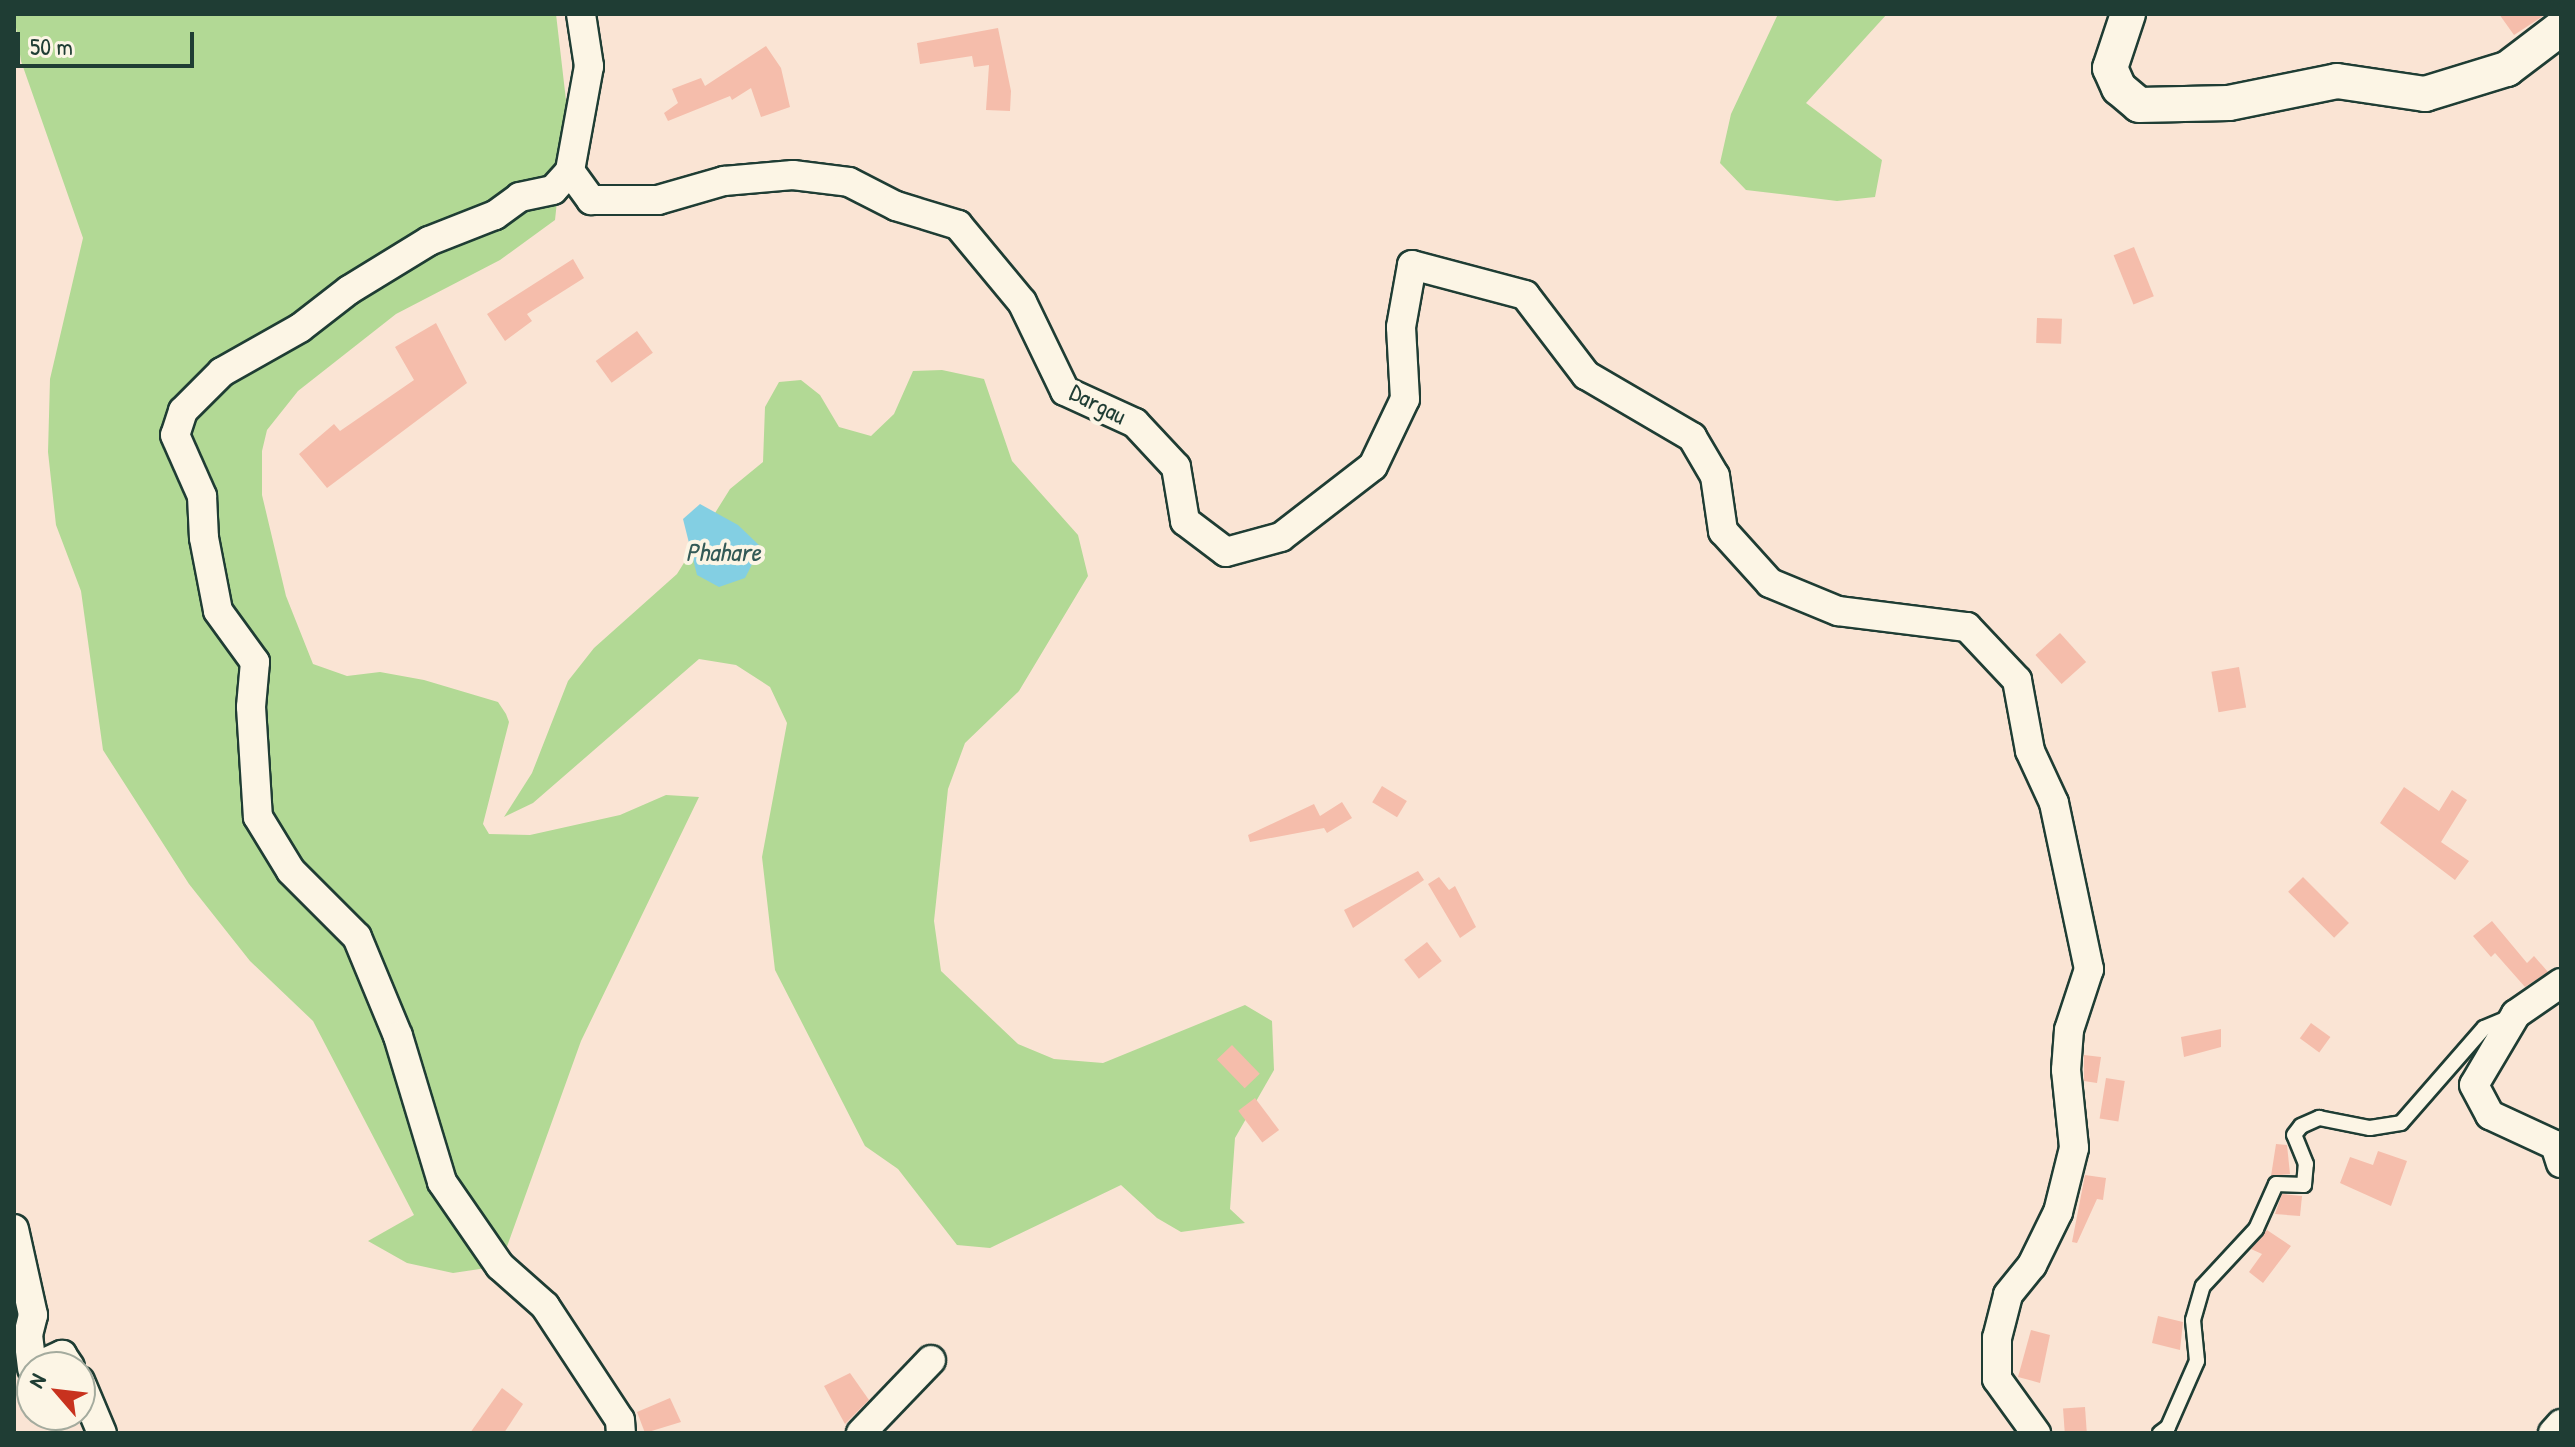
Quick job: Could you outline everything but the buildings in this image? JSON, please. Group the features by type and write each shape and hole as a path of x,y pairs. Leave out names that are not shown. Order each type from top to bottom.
{"street":[{"path":"581,14 589,66 570,171 553,190 520,197 495,215 429,241 349,290 300,328 222,372 183,411 175,435 202,496 204,538 218,611 255,662 251,707 258,817 291,871 357,937 398,1036 442,1182 500,1266 545,1306 620,1420 621,1433"},
{"path":"2128,14 2110,68 2119,88 2139,105 2229,103 2337,81 2425,94 2507,69 2561,28"},
{"name":"Dargau","path":"570,171 591,200 610,201 658,200 724,181 793,175 849,182 896,206 958,225 1022,302 1065,391 1135,423 1176,467 1185,521 1226,552 1281,537 1373,466 1405,399 1401,327 1412,265 1525,295 1586,375 1692,437 1715,476 1723,531 1770,583 1838,611 1967,627 2017,680 2030,751 2054,803 2089,969 2069,1030 2066,1070 2074,1148 2051,1225 2032,1265 2008,1295 1997,1338 1997,1379 2010,1404 2036,1433"},
{"path":"2558,1154 2490,1115 2474,1085 2516,1014 2561,983"},
{"path":"14,1229 33,1315 28,1335 31,1351"},
{"path":"861,1433 931,1360"},
{"path":"2553,1433 2561,1424"}],"lane":[{"path":"2160,1433 2168,1427 2197,1361 2193,1320 2203,1286 2256,1229 2276,1184 2304,1185 2306,1164 2294,1135 2301,1126 2319,1118 2370,1128 2401,1123 2484,1028 2516,1014"}],"green space":[{"path":"14,14 556,14 567,109 555,220 500,260 396,314 298,391 267,430 262,451 262,495 286,596 313,664 347,676 380,672 424,680 498,702 506,714 509,722 483,824 489,834 530,835 620,815 666,795 699,797 581,1041 500,1266 453,1273 407,1263 368,1241 414,1215 313,1021 250,961 189,884 103,750 81,591 56,525 48,452 50,379 83,238 21,61"},
{"path":"1778,14 1887,14 1806,103 1882,160 1875,197 1837,201 1746,190 1720,163 1731,114"},
{"path":"942,370 984,379 1012,461 1078,535 1088,576 1019,691 965,743 948,789 934,921 941,971 1018,1044 1054,1059 1103,1063 1245,1005 1272,1021 1274,1070 1235,1138 1230,1209 1245,1223 1181,1232 1157,1218 1121,1185 990,1248 957,1245 898,1169 865,1146 775,970 762,857 787,723 770,687 736,665 699,659 533,803 504,817 532,773 568,681 594,648 677,574 730,489 763,462 765,407 779,382 801,380 820,395 839,427 871,436 894,414 913,371"}],"water":[{"name":"Phahare","path":"700,504 738,525 761,547 745,578 719,587 697,575 683,519"}]}
